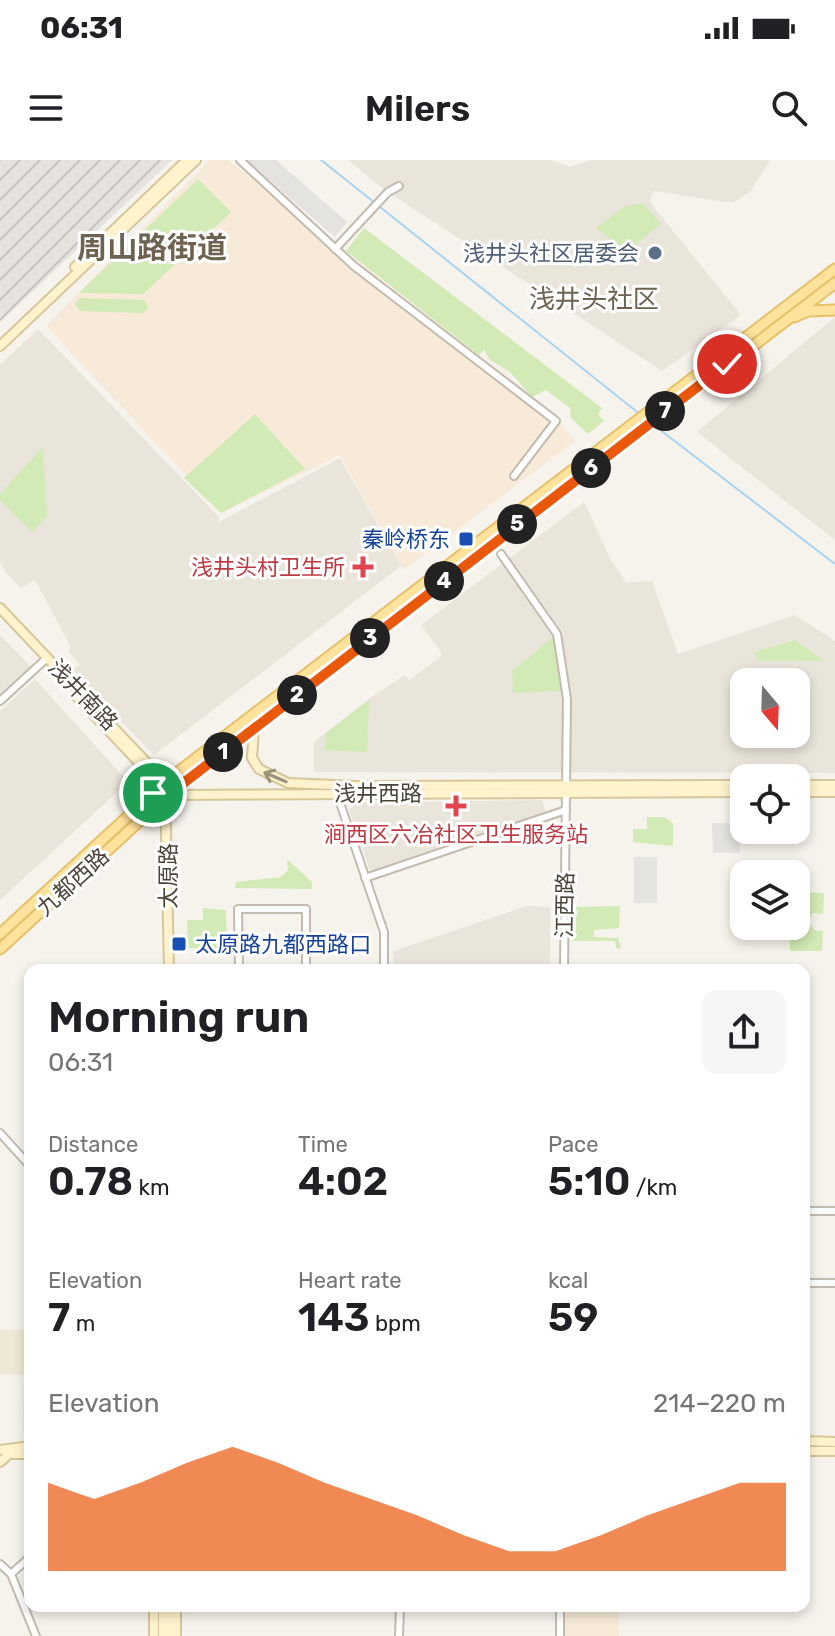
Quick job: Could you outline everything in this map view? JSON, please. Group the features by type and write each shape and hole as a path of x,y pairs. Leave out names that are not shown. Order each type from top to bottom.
{"main road":[{"path":"0,339 187,160"},
{"path":"0,346 196,160"},
{"name":"九都西路","path":"0,934 163,783 835,269"},
{"path":"784,321 835,283"},
{"path":"784,321 808,311 835,310"},
{"name":"九都西路","path":"0,949 168,795 784,321"},
{"name":"浅井南路","path":"0,608 45,660"},
{"name":"浅井南路","path":"0,616 163,783"},
{"name":"浅井西路","path":"255,727 252,758 270,778 288,783 730,792"},
{"name":"太原路","path":"163,783 168,795 169,964"},
{"name":"浅井西路","path":"168,795 730,785"},
{"path":"810,785 835,785"},
{"path":"810,792 835,792"},
{"path":"810,1441 835,1442"},
{"path":"3,1448 24,1446"},
{"path":"3,1448 24,1453"},
{"path":"0,1462 3,1448"},
{"path":"810,1451 835,1451"},
{"path":"154,1612 154,1636"},
{"path":"163,1612 163,1636"},
{"path":"169,1612 169,1636"},
{"path":"176,1612 176,1636"}],"street":[{"path":"240,160 335,249 556,421 514,476"},
{"path":"335,249 388,192 399,186"},
{"name":"江西路","path":"501,554 557,634 567,699 564,964"},
{"path":"0,701 45,660"},
{"path":"336,793 384,932 384,964"},
{"path":"365,878 566,810"},
{"path":"239,964 238,909 306,909 306,964"},
{"path":"0,1133 24,1159"},
{"path":"810,1211 835,1211"},
{"path":"810,1283 835,1283"},
{"path":"11,1574 24,1562"},
{"path":"0,1564 11,1574 24,1606"},
{"path":"26,1612 36,1636"},
{"path":"399,1636 400,1612"},
{"path":"560,1612 560,1636"}],"shaded area":[{"path":"0,160 172,160 0,322"},
{"path":"210,160 228,160 555,416 575,441 404,570 340,455 221,513 46,326"},
{"path":"246,160 276,160 347,222 335,237"},
{"path":"348,160 550,160 570,167 591,160 770,160 751,191 733,203 654,191 649,201 741,315 662,371 385,190"},
{"path":"835,317 835,540 697,432"},
{"path":"38,329 220,518 217,523 340,458 401,566 154,755 72,670 80,664 68,651 71,647 35,580 21,588 5,572 0,560 0,365"},
{"path":"584,502 611,560 626,582 652,581 678,654 795,615 835,641 835,773 810,773 810,764 730,764 730,773 314,772 314,742 405,675 409,680 441,657 441,652 421,625"},
{"path":"0,635 31,667 0,696"},
{"path":"35,679 128,782 0,900 0,711"},
{"path":"542,800 546,814 371,873 349,810 357,803"},
{"path":"712,823 730,823 730,844 740,844 740,853 713,853"},
{"path":"634,857 657,857 657,903 634,903"},
{"path":"526,906 550,907 550,964 393,964 393,951"},
{"path":"24,1329 24,1375 0,1374 0,1330"},
{"path":"560,1612 619,1612 619,1636 560,1636"}],"green space":[{"path":"198,179 231,212 143,294 79,293"},
{"path":"643,203 661,224 627,251 596,228 624,207"},
{"path":"364,228 602,408 598,414 604,421 588,434 571,418 570,408 546,390 532,397 509,371 490,360 484,350 479,355 346,251"},
{"path":"80,298 144,300 149,307 143,313 80,311 75,304"},
{"path":"255,414 305,469 221,513 184,478"},
{"path":"43,447 47,516 32,532 0,500 0,494"},
{"path":"555,636 562,691 513,693 512,671"},
{"path":"795,640 824,661 757,661 754,652"},
{"path":"369,700 367,752 325,750 325,734"},
{"path":"647,817 664,817 673,823 673,846 633,842 633,829 647,829"},
{"path":"287,859 312,882 312,889 235,888 236,882 281,877 288,870"},
{"path":"810,892 824,893 823,914 813,913 810,918"},
{"path":"620,906 619,928 594,930 594,937 618,938 621,948 616,948 615,941 572,941 571,907"},
{"path":"203,908 226,910 227,950 188,948 187,920 203,920"},
{"path":"810,924 814,930 823,931 822,951 790,951 790,940 810,940"}],"waterway":[{"path":"321,160 375,203"},
{"path":"380,207 641,415"},
{"path":"655,426 835,564"}],"place":[{"name":"浅井头社区居委会","path":"655,253"},
{"name":"秦岭桥东","path":"466,539"},
{"name":"浅井头村卫生所","path":"363,567"},
{"name":"涧西区六冶社区卫生服务站","path":"456,806"},
{"name":"太原路九都西路口","path":"179,944"}],"district":[{"name":"周山路街道","path":"152,248"},
{"name":"浅井头社区","path":"594,299"}],"route":[{"path":"153,793 161,785 168,795 727,364"}]}
